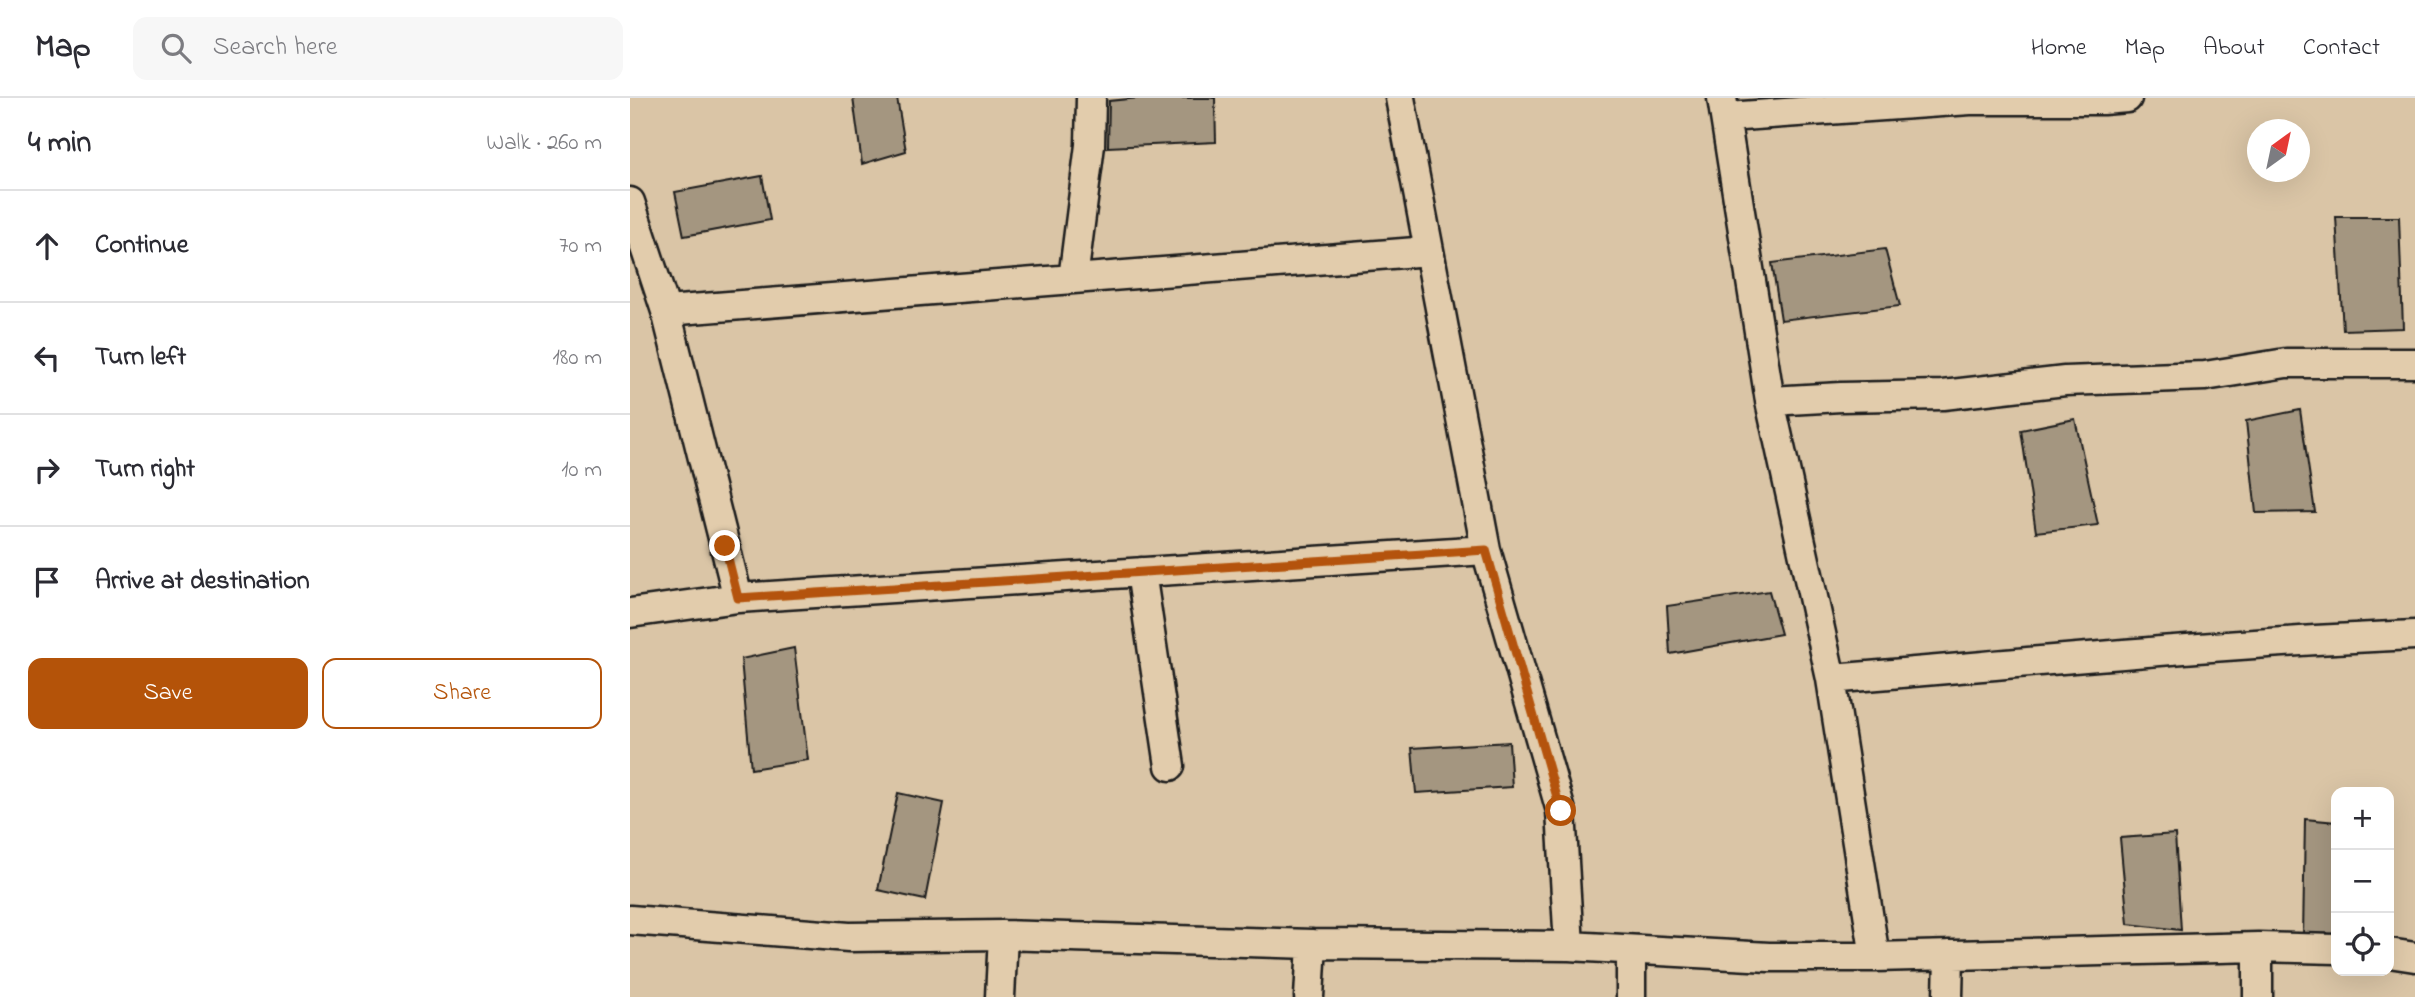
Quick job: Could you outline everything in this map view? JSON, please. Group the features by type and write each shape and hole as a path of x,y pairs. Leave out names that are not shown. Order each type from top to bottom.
{"street":[{"path":"1073,279 1090,145 1091,98"},
{"path":"1399,98 1486,550 1561,811 1569,946"},
{"path":"1875,957 1831,679 1770,401 1725,107 2127,98"},
{"path":"630,202 666,311 738,598"},
{"path":"666,311 1429,251"},
{"path":"1770,401 1943,395 2065,381 2205,376 2286,363 2415,363"},
{"path":"630,613 738,598 1486,550"},
{"path":"1142,572 1170,766"},
{"path":"1831,679 2103,654 2415,635"},
{"path":"630,920 849,937 1003,935 1312,944 1569,946 1769,957 1875,957 2258,947 2331,949"},
{"path":"1000,997 1003,935"},
{"path":"1309,997 1312,944"},
{"path":"2258,947 2258,997"},
{"path":"1631,950 1631,997"},
{"path":"2394,954 2415,957"},
{"path":"1948,997 1949,955"}],"building":[{"path":"853,98 897,98 906,151 862,164"},
{"path":"1139,98 1215,98 1216,142 1108,147 1109,101"},
{"path":"762,176 770,220 684,236 675,192"},
{"path":"2336,217 2399,217 2403,328 2343,330"},
{"path":"1885,249 1900,306 1781,320 1772,263"},
{"path":"2300,410 2315,512 2256,513 2246,421"},
{"path":"2075,419 2098,525 2036,532 2021,430"},
{"path":"1769,591 1781,634 1670,654 1667,606"},
{"path":"794,648 808,760 751,769 741,659"},
{"path":"1509,742 1512,787 1416,793 1412,748"},
{"path":"898,793 944,803 925,900 878,890"},
{"path":"2305,819 2331,822 2331,937 2303,938"},
{"path":"2175,834 2181,930 2128,924 2120,838"}],"route":[{"path":"725,546 738,598 1486,550 1561,811"}]}
